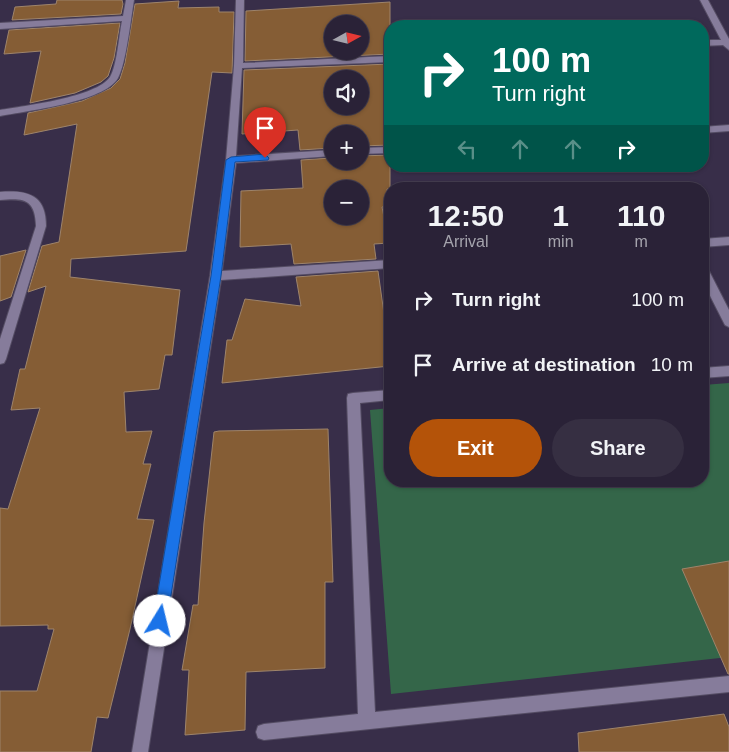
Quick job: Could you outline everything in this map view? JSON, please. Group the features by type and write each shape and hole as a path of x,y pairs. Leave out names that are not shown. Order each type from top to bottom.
{"street":[{"path":"0,113 85,95 101,89 112,81 117,71 130,0"},
{"path":"140,752 216,276 231,160 238,66 240,0"},
{"path":"704,0 728,44"},
{"path":"0,26 127,18"},
{"path":"709,43 728,44"},
{"path":"238,66 384,58"},
{"path":"709,129 729,128"},
{"path":"369,151 384,150"},
{"path":"231,160 324,154"},
{"path":"0,196 24,196 35,201 42,213 41,226 0,358"},
{"path":"709,242 729,241"},
{"path":"216,276 384,264"},
{"path":"709,282 729,322"},
{"path":"0,323 13,319"},
{"path":"709,372 729,371"},
{"path":"367,721 353,398 384,396"},
{"path":"264,732 729,684"}],"green space":[{"path":"729,383 729,657 391,694 370,410 384,409 384,487 709,487 709,385"}],"building":[{"path":"57,0 122,0 123,4 121,14 12,20 15,7 56,4"},
{"path":"179,1 178,8 219,7 219,12 234,12 232,73 212,72 186,251 71,259 70,277 180,290 172,355 165,355 159,389 124,392 126,432 152,431 143,464 151,464 137,519 154,520 130,629 108,718 97,717 91,752 0,752 0,691 37,691 54,629 48,629 48,625 0,626 0,508 8,509 40,408 11,410 20,369 25,369 46,286 28,292 42,246 59,242 77,124 24,135 28,113 82,101 111,88 120,79 125,63 135,4"},
{"path":"390,2 390,20 384,20 384,54 369,55 369,15 324,15 324,57 245,61 246,11"},
{"path":"120,23 114,58 108,76 101,82 75,93 30,103 41,51 4,54 9,30"},
{"path":"384,64 384,145 369,146 369,125 324,125 324,148 300,150 298,130 242,134 244,70"},
{"path":"384,155 384,172 390,172 390,182 384,182 384,207 382,207 384,243 374,244 376,259 294,264 291,244 240,247 241,191 303,188 301,160 324,159 324,170 369,170 369,156"},
{"path":"26,250 11,297 0,301 0,256"},
{"path":"378,271 384,314 384,367 222,383 227,340 232,340 245,299 301,306 296,277"},
{"path":"328,429 333,582 325,582 325,668 246,672 245,730 185,735 189,670 182,670 193,605 198,605 204,523 214,432"},
{"path":"729,561 729,674 728,674 682,569"},
{"path":"724,714 729,727 729,752 579,752 578,733"}],"route":[{"path":"160,621 216,276 231,160 265,158"}]}
